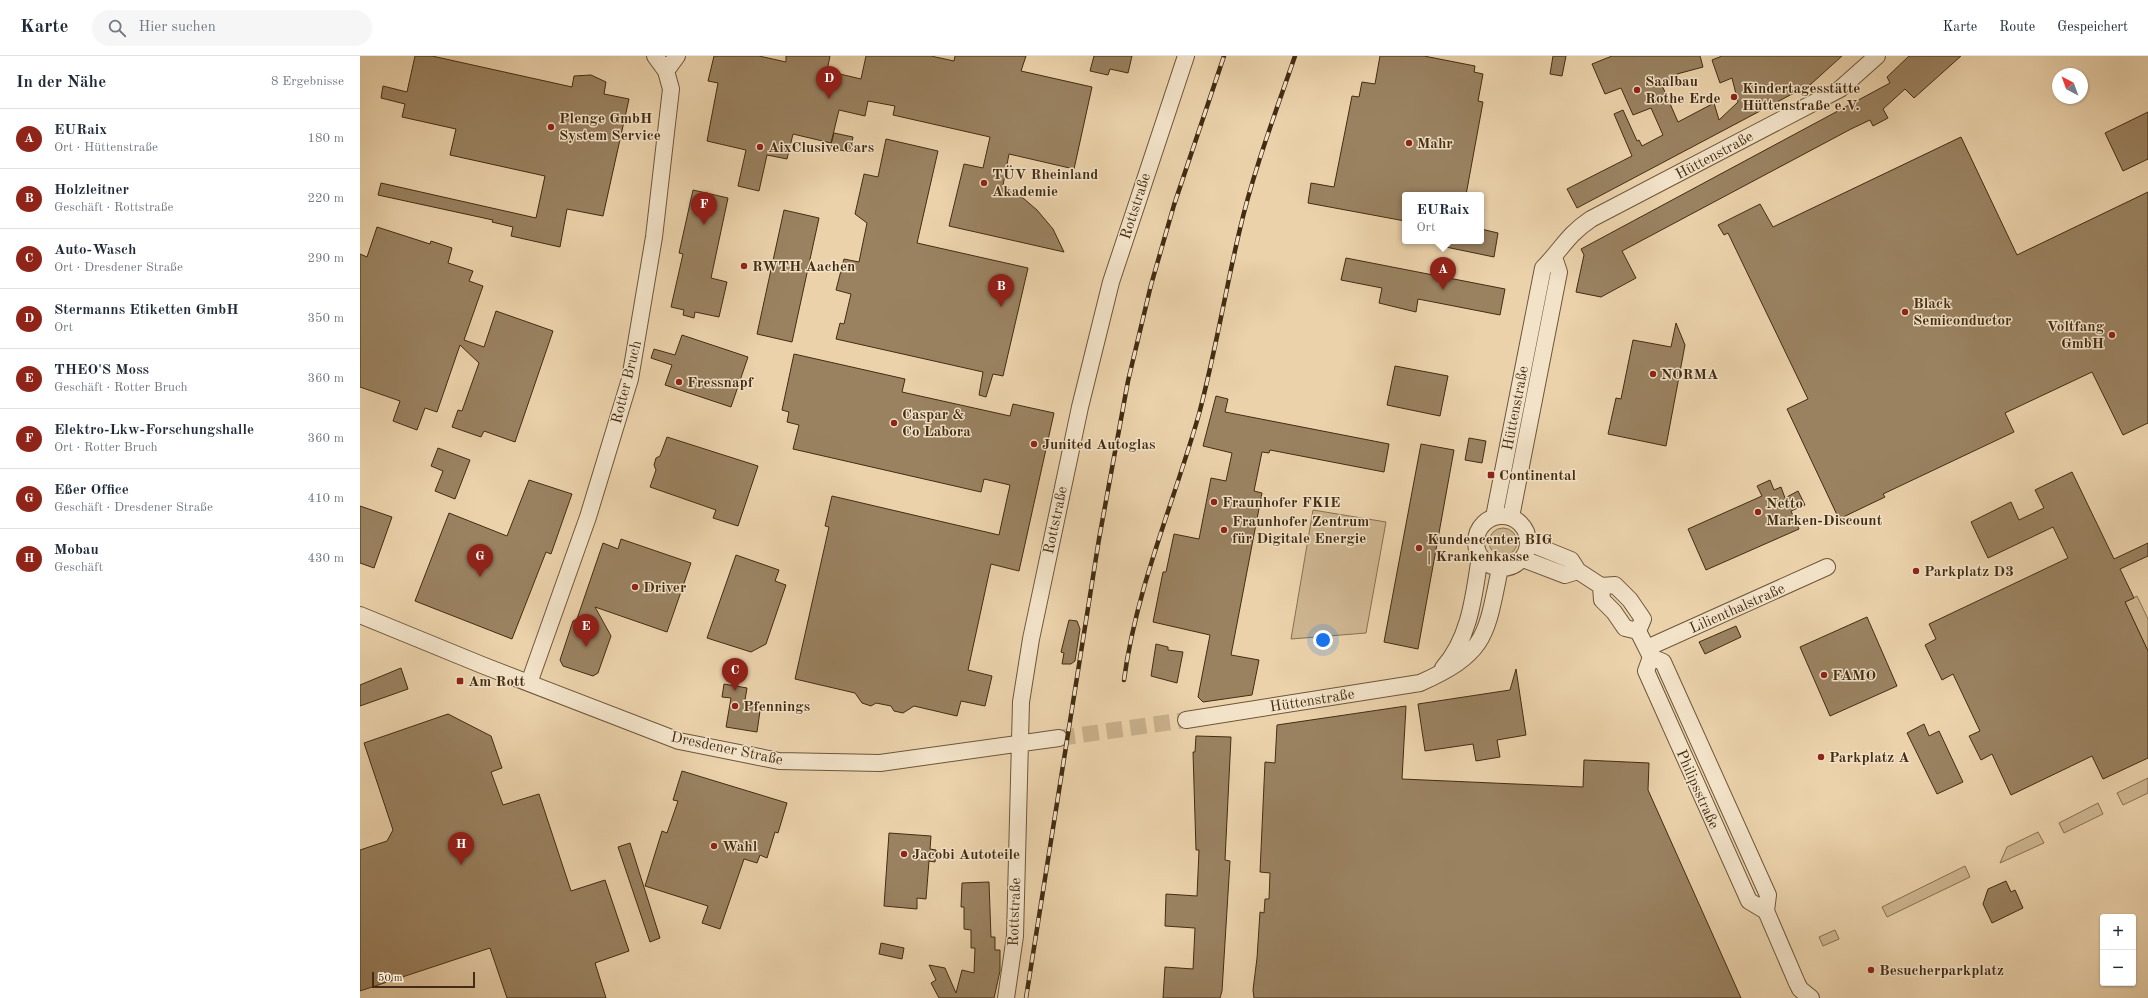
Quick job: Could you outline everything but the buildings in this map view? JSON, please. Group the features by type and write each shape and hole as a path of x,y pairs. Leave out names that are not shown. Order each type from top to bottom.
{"street":[{"name":"Rotter Bruch","path":"528,683 588,517 630,379 654,237 672,89 666,71 655,56"},
{"path":"666,71 677,56"},
{"name":"Rottstraße","path":"1006,998 1015,936 1017,789 1021,702 1031,639 1080,407 1111,282 1186,56"},
{"name":"Hüttenstraße","path":"1494,517 1538,284 1543,268 1554,257 1570,234 1591,219 1840,89 1877,56"},
{"name":"Hüttenstraße","path":"1511,517 1558,272 1554,257"},
{"path":"1494,517 1511,517 1524,527 1529,543 1523,559 1509,568 1492,566 1480,556 1476,538 1479,530 1483,524 1494,517"},
{"path":"1529,543 1571,560 1578,571 1601,586 1602,600 1614,612 1625,628 1638,631 1649,653"},
{"name":"Hüttenstraße","path":"1437,675 1452,658 1461,643 1467,625 1480,556"},
{"path":"1523,559 1565,575 1578,571"},
{"name":"Lilienthalstraße","path":"1649,653 1827,567"},
{"name":"Hüttenstraße","path":"1186,720 1420,683 1454,667 1470,655 1481,641 1492,608 1500,568"},
{"name":"Dresdener Straße","path":"360,615 528,683 679,741 779,761 872,763 1020,743"},
{"name":"Philipsstraße","path":"1649,653 1646,671 1749,901 1766,911 1803,995"},
{"path":"1020,743 1059,738"}],"shaded area":[{"path":"1313,510 1386,522 1366,633 1291,639"},
{"path":"1503,528 1513,532 1517,542 1513,552 1503,556 1493,552 1489,542 1493,532"},
{"path":"2137,596 2148,619 2148,651 2125,602"},
{"path":"2148,778 2148,793 2123,805 2117,793"},
{"path":"2098,803 2103,814 2064,833 2059,823"},
{"path":"2038,832 2044,843 2000,863 2007,847"},
{"path":"1965,866 1970,877 1887,917 1882,907"},
{"path":"1835,930 1839,939 1823,946 1819,937"}],"tunnel":[{"path":"1059,738 1186,720"}],"railway":[{"path":"1026,998 1099,539 1128,381 1151,285 1174,205 1224,56"},
{"path":"1124,680 1137,612 1146,579 1199,414 1234,256 1251,188 1295,56"}],"place":[{"name":"Saalbau Rothe Erde","path":"1637,90"},
{"name":"Kindertagesstätte Hüttenstraße e.V.","path":"1734,97"},
{"name":"Stermanns Etiketten GmbH","path":"829,99"},
{"name":"Plenge GmbH System Service","path":"551,127"},
{"name":"Mahr","path":"1409,143"},
{"name":"AixClusive Cars","path":"760,147"},
{"name":"TÜV Rheinland Akademie","path":"984,183"},
{"name":"Elektro-Lkw-Forschungshalle","path":"704,225"},
{"name":"RWTH Aachen","path":"744,266"},
{"name":"EURaix","path":"1443,290"},
{"name":"Holzleitner","path":"1001,307"},
{"name":"Black Semiconductor","path":"1905,312"},
{"name":"Voltfang GmbH","path":"2112,335"},
{"name":"NORMA","path":"1653,374"},
{"name":"Fressnapf","path":"679,382"},
{"name":"Caspar & Co Labora","path":"894,423"},
{"name":"Junited Autoglas","path":"1034,444"},
{"name":"Continental","path":"1491,475"},
{"name":"Fraunhofer FKIE","path":"1214,502"},
{"name":"Netto Marken-Discount","path":"1758,512"},
{"name":"Fraunhofer Zentrum für Digitale Energie","path":"1224,530"},
{"name":"Kundencenter BIG | Krankenkasse","path":"1419,548"},
{"name":"Parkplatz D3","path":"1916,571"},
{"name":"Eßer Office","path":"480,577"},
{"name":"Driver","path":"635,587"},
{"name":"THEO'S Moss","path":"586,647"},
{"name":"FAMO","path":"1824,675"},
{"name":"Am Rott","path":"460,681"},
{"name":"Auto-Wasch","path":"735,691"},
{"name":"Pfennings","path":"735,706"},
{"name":"Parkplatz A","path":"1821,757"},
{"name":"Wahl","path":"714,846"},
{"name":"Jacobi Autoteile","path":"904,854"},
{"name":"Mobau","path":"461,865"},
{"name":"Besucherparkplatz","path":"1871,970"}]}
